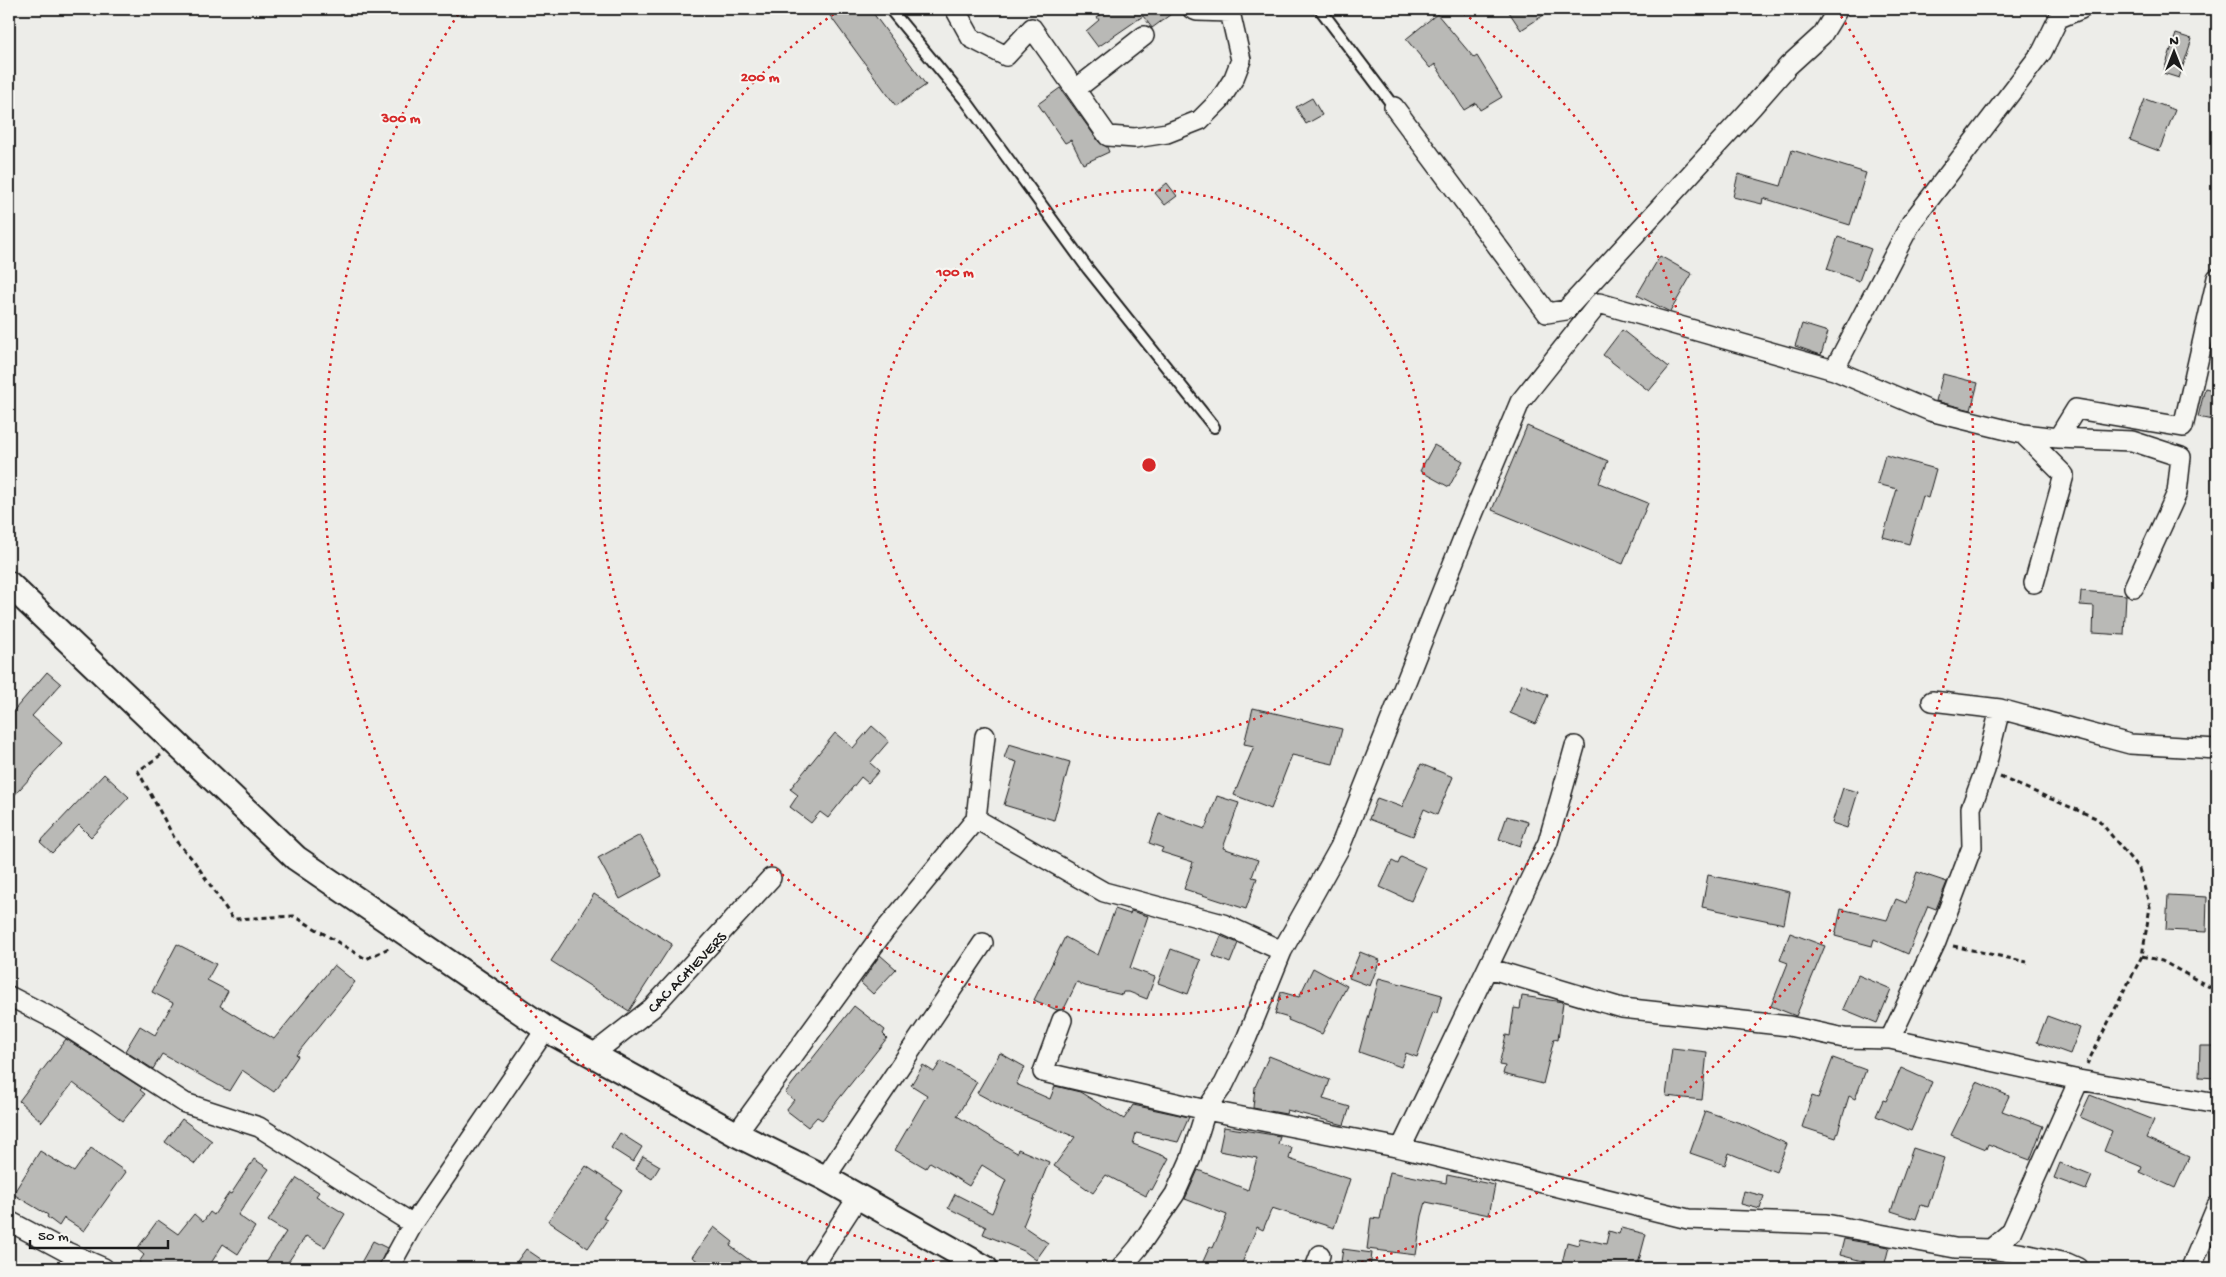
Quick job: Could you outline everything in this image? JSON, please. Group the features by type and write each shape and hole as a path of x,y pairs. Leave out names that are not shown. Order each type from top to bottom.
{"street":[{"path":"955,9 972,38 1006,56 1032,28 1108,136 1135,138 1168,133 1200,120 1220,100 1234,78 1241,60 1230,12 1196,11 1192,9"},
{"path":"1394,107 1547,313 1566,310 1788,66 1822,35 1838,9"},
{"path":"1834,370 1911,223 2042,52 2061,14 2081,9"},
{"path":"1076,89 1144,36"},
{"path":"2058,438 2076,409 2183,427 2217,278"},
{"path":"1122,1268 1175,1194 1191,1158 1206,1110 1224,1084 1247,1037 1282,951 1340,847 1468,526 1520,402 1599,303 1834,370 1930,411 2023,434 2058,438 2132,441 2181,457 2177,493 2134,587"},
{"path":"2023,434 2064,475 2034,583"},
{"path":"9,584 296,858 546,1029 736,1134 826,1178 985,1268"},
{"path":"1932,701 2000,710 2130,744 2217,749"},
{"path":"1890,1039 1936,942 1972,848 1970,808 1985,770 2000,710"},
{"path":"736,1134 885,930 976,819 985,736"},
{"path":"1401,1148 1548,842 1575,746"},
{"path":"976,819 1104,892 1223,924 1282,951"},
{"name":"CAC ACHIEVERS","path":"592,1055 652,1008 771,878"},
{"path":"826,1178 983,943"},
{"path":"1488,968 1622,1008 1789,1026 1844,1038 1890,1039 2079,1080 2217,1104"},
{"path":"9,996 60,1022 185,1102 259,1127 414,1224"},
{"path":"1062,1020 1043,1072 1206,1110 1401,1148 1688,1219 1826,1224 1955,1248 1990,1249 2066,1263 2078,1268"},
{"path":"389,1268 414,1224 546,1029"},
{"path":"1990,1249 2011,1232 2079,1080"},
{"path":"812,1268 858,1197"},
{"path":"2191,1268 2217,1206"},
{"path":"9,1221 67,1252 104,1268"}],"lane":[{"path":"890,9 966,101 1088,269 1214,427"},
{"path":"1320,9 1394,107"}],"path":[{"path":"176,744 138,771 176,841 194,862 233,919 294,916 366,959 412,937"},
{"path":"1985,770 2098,819 2139,869 2150,907 2142,956 2079,1080"},
{"path":"1936,942 2027,962"},
{"path":"2142,956 2162,961 2217,991"}],"building":[{"path":"825,9 870,9 926,85 896,106"},
{"path":"1109,9 1178,9 1152,28 1143,16 1098,47 1086,31 1099,20 1097,17"},
{"path":"1507,9 1553,9 1521,30"},
{"path":"1437,14 1474,58 1477,56 1502,97 1480,110 1476,103 1464,110 1435,64 1430,68 1406,39"},
{"path":"2176,34 2192,39 2179,78 2163,73"},
{"path":"1060,88 1099,142 1107,147 1109,152 1083,164 1071,140 1065,143 1038,104"},
{"path":"1312,98 1322,115 1306,124 1296,107"},
{"path":"2145,99 2175,110 2159,151 2130,140"},
{"path":"1792,150 1866,173 1850,225 1763,198 1762,204 1733,197 1738,174 1781,186"},
{"path":"1167,183 1177,196 1165,205 1155,193"},
{"path":"1838,237 1871,249 1859,281 1827,269"},
{"path":"1660,256 1692,274 1670,312 1637,295"},
{"path":"1802,324 1828,332 1821,355 1795,346"},
{"path":"1622,330 1669,367 1649,391 1603,355"},
{"path":"1943,374 1978,383 1971,410 1936,401"},
{"path":"2205,388 2217,391 2217,421 2198,417"},
{"path":"1527,426 1608,461 1599,483 1648,503 1623,564 1492,510"},
{"path":"1434,445 1463,461 1449,487 1420,471"},
{"path":"1885,455 1936,469 1928,498 1923,496 1909,544 1883,537 1897,489 1877,484"},
{"path":"2081,591 2126,595 2124,635 2093,633 2094,606 2080,605"},
{"path":"47,672 61,684 32,716 62,743 9,801 9,716"},
{"path":"1522,684 1548,695 1536,724 1510,713"},
{"path":"1253,708 1342,729 1333,764 1292,755 1271,809 1234,795 1254,746 1244,744"},
{"path":"872,726 889,741 870,763 879,771 868,783 861,777 828,818 820,812 811,823 790,807 798,795 790,789 835,733 853,748"},
{"path":"1009,744 1070,762 1054,820 1004,805 1017,762 1004,758"},
{"path":"1421,764 1453,777 1437,815 1424,809 1413,836 1369,819 1377,798 1402,807"},
{"path":"104,774 129,797 91,837 79,825 52,853 40,842"},
{"path":"1843,788 1858,792 1847,828 1832,823"},
{"path":"1217,796 1239,803 1223,848 1258,860 1252,877 1257,878 1246,909 1184,889 1193,862 1161,852 1163,848 1149,843 1159,813 1205,829"},
{"path":"1507,816 1528,822 1520,846 1499,839"},
{"path":"640,835 662,876 620,899 598,858"},
{"path":"1401,857 1426,868 1411,901 1380,887 1392,861 1398,864"},
{"path":"1917,872 1947,882 1936,909 1928,906 1908,954 1874,939 1872,946 1835,936 1841,909 1887,920 1896,899 1906,903"},
{"path":"1708,875 1790,892 1784,924 1702,907"},
{"path":"594,894 672,944 629,1011 551,961"},
{"path":"2168,895 2207,897 2206,932 2166,930"},
{"path":"1115,909 1130,914 1131,911 1148,916 1130,968 1155,977 1147,999 1129,992 1123,992 1122,995 1085,986 1077,982 1064,1009 1057,1010 1034,1000 1065,937 1098,955"},
{"path":"1790,933 1825,946 1796,1016 1771,1006 1788,963 1780,960"},
{"path":"1221,936 1238,943 1230,963 1213,956"},
{"path":"177,944 216,964 207,980 228,991 220,1006 274,1039 334,965 355,982 296,1055 298,1056 274,1092 242,1070 229,1091 162,1054 153,1069 125,1051 140,1026 155,1035 173,1003 152,992"},
{"path":"1171,949 1201,960 1188,994 1158,983"},
{"path":"1360,952 1380,960 1370,986 1349,978"},
{"path":"880,955 896,969 873,994 861,983"},
{"path":"1313,968 1347,986 1322,1034 1288,1020 1289,1018 1275,1014 1281,992 1299,997"},
{"path":"1858,975 1891,989 1877,1023 1843,1009"},
{"path":"1379,978 1442,995 1437,1013 1433,1012 1417,1057 1406,1053 1401,1067 1359,1052"},
{"path":"1522,996 1563,1002 1558,1040 1554,1039 1543,1084 1503,1074 1505,1066 1499,1065 1506,1035 1510,1036 1514,1008 1520,1009"},
{"path":"854,1006 885,1030 883,1034 887,1038 822,1120 817,1117 808,1127 786,1110 794,1100 785,1093"},
{"path":"2047,1016 2080,1028 2070,1054 2037,1042"},
{"path":"66,1039 142,1088 140,1090 145,1094 123,1121 73,1083 42,1122 19,1101"},
{"path":"2200,1046 2217,1046 2217,1078 2199,1077"},
{"path":"1672,1048 1707,1052 1702,1100 1666,1096"},
{"path":"1000,1053 1025,1067 1016,1084 1050,1099 1055,1086 1080,1092 1124,1119 1133,1105 1189,1117 1178,1142 1136,1133 1133,1144 1169,1158 1152,1190 1150,1189 1146,1196 1106,1175 1093,1193 1054,1166 1075,1137 1003,1107 977,1093"},
{"path":"1269,1056 1330,1080 1323,1099 1350,1107 1344,1125 1287,1110 1286,1114 1253,1108 1255,1087"},
{"path":"1833,1058 1866,1070 1855,1099 1849,1096 1836,1138 1802,1127 1812,1096 1818,1098"},
{"path":"941,1061 977,1082 957,1116 1017,1153 1018,1149 1049,1162 1023,1226 1048,1243 1036,1260 1024,1251 983,1234 986,1227 948,1208 955,1194 992,1213 1006,1180 982,1165 969,1186 930,1162 926,1168 895,1150 927,1095 911,1085 923,1065 934,1072"},
{"path":"1901,1068 1932,1082 1911,1131 1876,1116 1883,1100 1886,1101"},
{"path":"1977,1082 2009,1096 2002,1111 2043,1126 2030,1160 1988,1144 1986,1149 1951,1135"},
{"path":"2090,1095 2154,1120 2146,1138 2189,1157 2175,1188 2140,1172 2142,1167 2104,1151 2112,1131 2080,1117"},
{"path":"1705,1111 1740,1123 1787,1144 1776,1172 1729,1153 1725,1165 1690,1153"},
{"path":"182,1119 212,1141 195,1164 165,1142"},
{"path":"1224,1127 1280,1136 1278,1144 1292,1148 1289,1159 1350,1179 1334,1228 1272,1208 1263,1230 1257,1227 1240,1268 1200,1268 1210,1246 1213,1248 1227,1215 1185,1199 1198,1170 1248,1190 1257,1158 1219,1151"},
{"path":"620,1133 642,1147 633,1162 611,1148"},
{"path":"91,1148 126,1172 84,1231 64,1218 59,1226 47,1217 48,1215 13,1194 40,1151 74,1172"},
{"path":"1913,1148 1944,1158 1928,1207 1921,1205 1916,1219 1891,1211"},
{"path":"643,1156 660,1166 652,1179 636,1169"},
{"path":"254,1159 269,1169 238,1215 255,1227 238,1254 223,1244 208,1268 147,1268 139,1262 144,1255 137,1249 158,1220 178,1234 194,1214 203,1222 210,1212 214,1215 229,1193 231,1194"},
{"path":"2060,1163 2092,1176 2086,1190 2054,1178"},
{"path":"586,1166 622,1190 603,1218 607,1220 588,1248 548,1221"},
{"path":"1390,1172 1446,1183 1447,1175 1495,1185 1489,1215 1426,1202 1416,1255 1367,1249 1371,1218 1380,1219"},
{"path":"297,1178 319,1192 316,1196 345,1214 325,1247 306,1236 284,1268 262,1268 286,1232 268,1221"},
{"path":"1744,1191 1764,1196 1760,1209 1741,1204"},
{"path":"714,1227 733,1242 730,1246 760,1268 708,1268 692,1257"},
{"path":"1621,1228 1646,1234 1637,1268 1561,1268 1567,1242 1578,1245 1580,1238 1606,1244 1609,1231 1619,1234"},
{"path":"1844,1239 1889,1247 1884,1267 1840,1255"},
{"path":"373,1241 387,1248 378,1268 358,1268"},
{"path":"526,1249 554,1268 512,1268"},
{"path":"1343,1249 1372,1253 1370,1268 1340,1268"}]}
